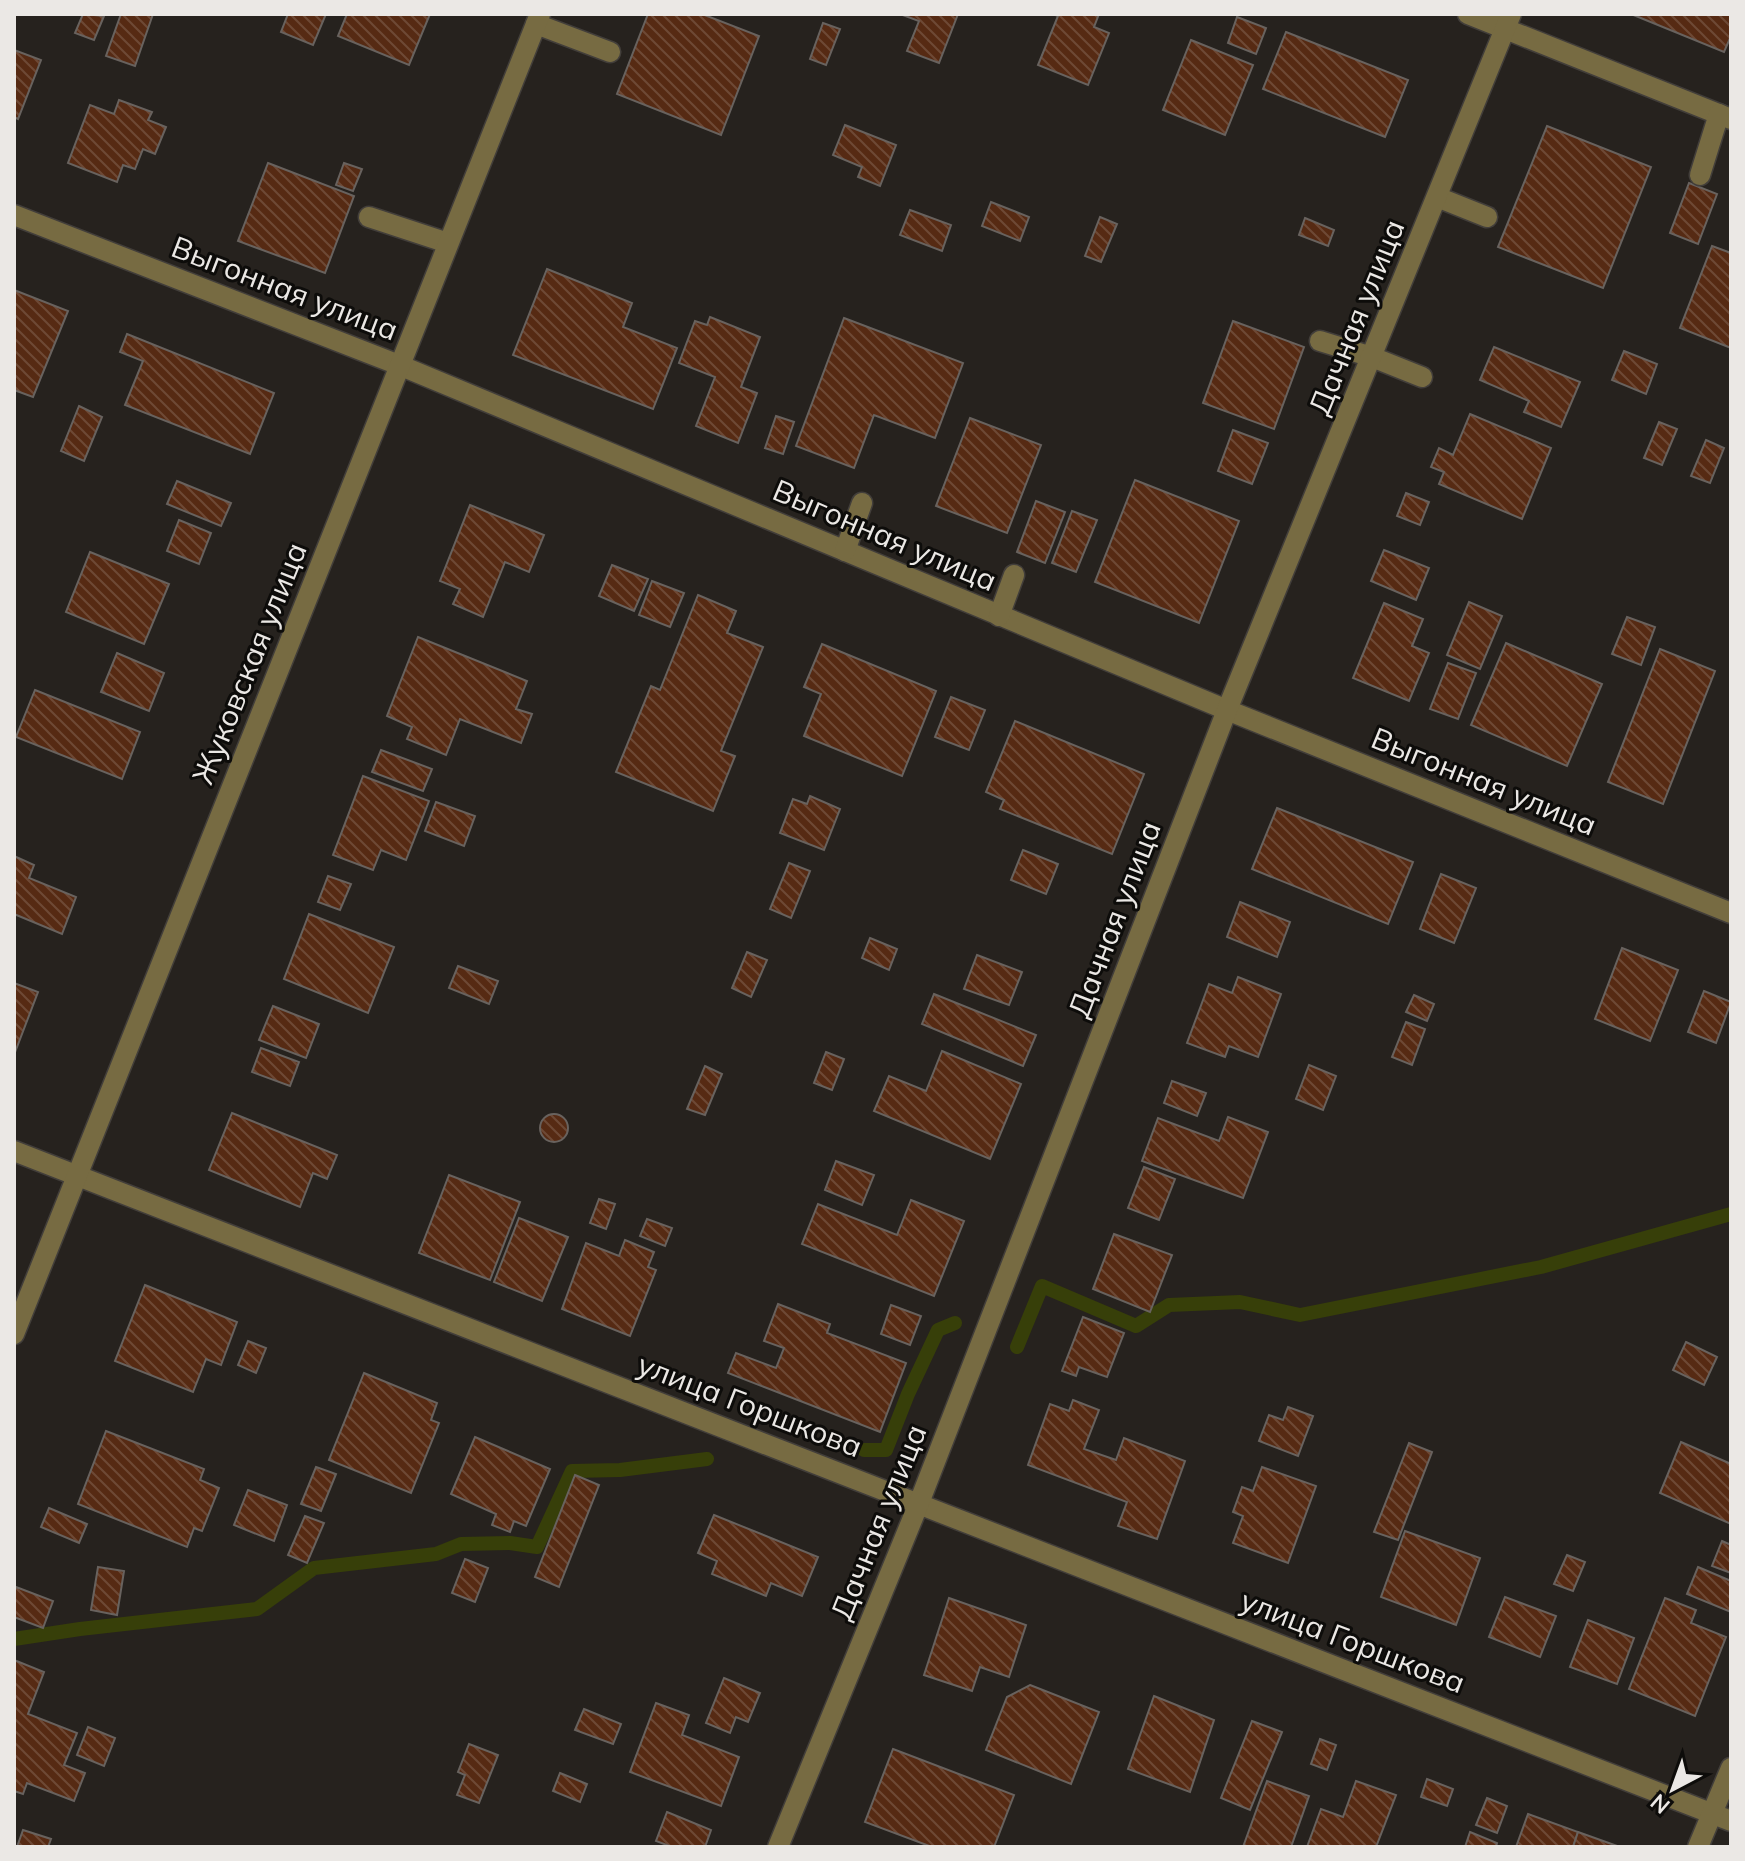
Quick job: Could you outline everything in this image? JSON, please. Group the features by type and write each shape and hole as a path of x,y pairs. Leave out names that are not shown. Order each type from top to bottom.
{"street":[{"path":"1468,14 1508,21 1725,116 1700,175"},
{"path":"538,19 610,52"},
{"name":"Жуковская улица","path":"14,1334 538,19"},
{"name":"Дачная улица","path":"778,1847 919,1503 1227,710 1508,21"},
{"path":"1437,197 1487,217"},
{"name":"Выгонная улица","path":"14,215 399,365 1227,710 1731,913"},
{"path":"369,217 448,243"},
{"path":"1320,341 1422,377"},
{"path":"845,551 862,503"},
{"path":"999,616 1014,575"},
{"name":"улица Горшкова","path":"14,1151 1731,1821"},
{"path":"1698,1847 1731,1768"}],"building":[{"path":"83,14 104,16 94,40 75,33"},
{"path":"121,14 153,14 135,66 106,56"},
{"path":"288,14 326,14 313,45 281,32"},
{"path":"347,14 430,14 409,65 338,36"},
{"path":"648,14 702,14 759,36 721,135 617,94"},
{"path":"900,14 958,14 939,63 907,51 919,21"},
{"path":"1053,14 1099,14 1094,27 1109,33 1088,85 1038,65 1058,16"},
{"path":"1631,14 1731,14 1731,36 1724,52"},
{"path":"1237,17 1266,28 1256,54 1228,43"},
{"path":"823,23 840,29 826,65 810,59"},
{"path":"1286,32 1408,80 1385,137 1263,89"},
{"path":"1191,40 1253,65 1225,135 1163,110"},
{"path":"14,50 41,60 18,119 14,117"},
{"path":"119,100 152,112 148,120 166,127 155,154 143,149 135,169 123,165 117,182 68,163 90,105 114,114"},
{"path":"845,125 896,145 880,186 858,177 862,167 833,155"},
{"path":"1547,126 1651,167 1603,288 1498,247"},
{"path":"268,163 354,196 325,273 238,241"},
{"path":"344,163 362,169 353,191 336,185"},
{"path":"1689,183 1717,194 1698,244 1670,233"},
{"path":"991,202 1029,217 1020,241 982,226"},
{"path":"910,210 951,225 942,251 900,235"},
{"path":"1100,217 1117,224 1101,262 1085,256"},
{"path":"1305,218 1334,230 1328,246 1299,235"},
{"path":"1712,246 1731,253 1731,348 1680,328"},
{"path":"547,269 632,303 623,327 677,348 653,409 513,355"},
{"path":"14,290 68,311 33,397 14,390"},
{"path":"710,317 760,337 741,387 757,393 738,443 696,426 715,377 679,363 695,321 707,325"},
{"path":"844,318 963,363 935,438 874,415 854,468 796,446"},
{"path":"1233,321 1304,347 1274,429 1203,403"},
{"path":"127,334 274,393 250,454 125,405 143,361 120,352"},
{"path":"1494,347 1580,382 1561,427 1524,412 1529,401 1480,380"},
{"path":"1624,351 1657,364 1646,394 1612,380"},
{"path":"79,406 102,417 84,461 61,451"},
{"path":"1470,414 1551,448 1522,519 1439,484 1444,472 1431,467 1439,448 1453,455"},
{"path":"776,416 794,422 783,454 765,448"},
{"path":"970,418 1041,445 1007,533 936,506"},
{"path":"1659,422 1677,429 1662,465 1644,458"},
{"path":"1233,430 1268,443 1252,484 1218,471"},
{"path":"1706,440 1724,448 1710,483 1691,476"},
{"path":"1135,480 1239,521 1199,623 1095,582"},
{"path":"177,481 231,503 221,526 167,504"},
{"path":"1406,493 1429,502 1420,525 1397,516"},
{"path":"1036,501 1065,512 1045,563 1017,552"},
{"path":"470,505 544,535 529,572 505,562 483,617 453,604 460,589 440,581"},
{"path":"1072,511 1097,520 1076,572 1052,563"},
{"path":"179,520 211,533 199,564 167,551"},
{"path":"1384,550 1429,568 1416,600 1371,581"},
{"path":"90,552 169,584 144,644 66,612"},
{"path":"612,565 648,579 634,611 599,596"},
{"path":"652,581 684,593 670,627 639,615"},
{"path":"698,595 736,611 727,633 763,647 721,751 735,756 713,811 616,772 651,686 660,690"},
{"path":"1469,602 1502,616 1480,669 1447,655"},
{"path":"1384,603 1423,619 1412,646 1429,653 1409,701 1353,678"},
{"path":"1627,617 1655,627 1641,665 1612,654"},
{"path":"418,637 527,681 516,709 532,714 521,743 460,719 446,755 407,739 412,727 387,716"},
{"path":"1506,643 1602,684 1567,766 1471,725"},
{"path":"822,644 936,691 902,776 804,736 821,694 804,687"},
{"path":"1660,649 1715,671 1663,804 1608,782"},
{"path":"117,653 164,673 149,711 101,692"},
{"path":"1448,663 1476,673 1458,719 1430,709"},
{"path":"35,690 140,732 122,779 16,737"},
{"path":"951,697 985,710 969,750 935,737"},
{"path":"1015,721 1144,774 1112,854 1000,809 1004,800 986,792"},
{"path":"381,750 432,769 423,791 372,772"},
{"path":"363,776 429,801 406,860 381,850 373,870 333,855"},
{"path":"810,796 840,809 824,850 780,833 793,799 807,804"},
{"path":"436,802 475,816 464,846 425,831"},
{"path":"1277,808 1413,862 1388,924 1252,869"},
{"path":"1023,850 1058,864 1046,894 1011,880"},
{"path":"14,856 34,865 29,878 76,897 62,934 14,914"},
{"path":"789,863 810,871 791,918 770,909"},
{"path":"1441,874 1476,888 1454,943 1420,929"},
{"path":"328,876 351,884 340,910 318,902"},
{"path":"1240,902 1290,922 1277,957 1227,937"},
{"path":"309,914 394,947 368,1013 284,979"},
{"path":"870,938 897,949 889,970 862,958"},
{"path":"1622,948 1678,970 1650,1041 1595,1019"},
{"path":"747,952 767,960 751,997 732,988"},
{"path":"977,955 1022,972 1009,1005 964,989"},
{"path":"458,966 498,981 489,1004 449,988"},
{"path":"1238,977 1281,994 1258,1057 1229,1046 1225,1057 1187,1043 1209,984 1232,993"},
{"path":"14,983 38,992 14,1055"},
{"path":"1704,991 1731,1002 1716,1043 1688,1032"},
{"path":"934,994 1036,1035 1023,1066 922,1024"},
{"path":"1414,995 1434,1004 1427,1021 1406,1012"},
{"path":"273,1006 319,1024 306,1058 259,1040"},
{"path":"1406,1022 1425,1029 1412,1065 1392,1057"},
{"path":"261,1048 299,1062 290,1086 252,1072"},
{"path":"942,1051 1021,1084 990,1159 874,1111 889,1076 926,1091"},
{"path":"826,1052 844,1059 832,1090 814,1083"},
{"path":"1309,1065 1336,1076 1323,1110 1296,1099"},
{"path":"705,1066 722,1074 705,1115 687,1109"},
{"path":"1172,1081 1206,1093 1197,1116 1164,1103"},
{"path":"232,1113 337,1155 327,1179 313,1173 300,1207 209,1170"},
{"path":"554,1114 564,1118 568,1128 564,1138 554,1142 544,1138 540,1128 544,1118"},
{"path":"1228,1117 1268,1132 1243,1198 1142,1161 1158,1118 1219,1141"},
{"path":"836,1161 874,1175 862,1205 825,1190"},
{"path":"1144,1167 1175,1179 1159,1220 1128,1208"},
{"path":"449,1175 520,1202 490,1280 419,1253"},
{"path":"599,1199 615,1204 606,1229 590,1223"},
{"path":"911,1200 964,1221 934,1296 802,1244 818,1204 897,1235"},
{"path":"519,1218 568,1237 542,1301 494,1282"},
{"path":"647,1219 672,1228 665,1246 640,1236"},
{"path":"1114,1234 1172,1255 1150,1312 1093,1289"},
{"path":"625,1240 654,1252 648,1267 656,1270 630,1336 562,1309 586,1243 619,1256"},
{"path":"145,1285 237,1322 221,1365 206,1359 193,1392 115,1361"},
{"path":"778,1304 830,1324 827,1333 906,1363 880,1432 728,1373 736,1353 776,1368 784,1348 764,1341"},
{"path":"891,1305 921,1316 910,1345 881,1334"},
{"path":"1083,1317 1124,1333 1107,1377 1079,1367 1076,1376 1062,1371"},
{"path":"248,1341 266,1348 256,1373 238,1365"},
{"path":"1686,1342 1717,1357 1704,1385 1673,1370"},
{"path":"364,1373 437,1403 431,1420 439,1423 411,1493 329,1460"},
{"path":"1073,1400 1099,1410 1084,1449 1116,1460 1124,1438 1185,1461 1157,1539 1118,1526 1127,1502 1028,1465 1050,1404 1069,1411"},
{"path":"1288,1407 1313,1416 1298,1456 1259,1441 1269,1415 1283,1420"},
{"path":"106,1431 204,1469 200,1480 219,1488 202,1531 194,1528 187,1547 78,1504"},
{"path":"475,1437 550,1469 526,1526 514,1521 510,1532 492,1525 496,1514 451,1494"},
{"path":"1681,1442 1731,1464 1731,1524 1660,1493"},
{"path":"1409,1443 1432,1452 1398,1540 1374,1532"},
{"path":"316,1467 336,1474 321,1511 301,1504"},
{"path":"1262,1467 1316,1486 1288,1563 1233,1543 1243,1516 1233,1512 1242,1487 1253,1491"},
{"path":"575,1475 599,1485 559,1587 535,1577"},
{"path":"248,1490 287,1505 274,1541 234,1525"},
{"path":"49,1508 87,1524 79,1543 41,1527"},
{"path":"714,1515 818,1557 802,1596 771,1583 766,1596 712,1574 717,1561 698,1553"},
{"path":"305,1516 324,1523 307,1563 288,1555"},
{"path":"1405,1531 1480,1558 1456,1625 1381,1597"},
{"path":"1722,1541 1731,1545 1731,1573 1712,1566"},
{"path":"1567,1555 1585,1562 1573,1591 1554,1584"},
{"path":"465,1559 488,1568 475,1602 452,1593"},
{"path":"98,1567 124,1571 117,1615 91,1610"},
{"path":"1698,1567 1731,1581 1731,1612 1687,1594"},
{"path":"16,1587 53,1601 43,1628 14,1617"},
{"path":"1505,1597 1556,1616 1540,1657 1489,1637"},
{"path":"949,1598 1026,1625 1009,1677 980,1667 972,1691 924,1675"},
{"path":"1665,1598 1696,1610 1691,1623 1726,1637 1695,1716 1629,1689"},
{"path":"1588,1620 1634,1638 1617,1684 1570,1667"},
{"path":"14,1660 44,1672 28,1714 77,1733 64,1765 85,1773 74,1801 27,1783 23,1794 14,1791"},
{"path":"724,1678 760,1693 748,1722 736,1717 730,1733 706,1723"},
{"path":"1030,1685 1099,1712 1071,1784 986,1750 1007,1697"},
{"path":"1154,1696 1214,1720 1190,1792 1128,1769"},
{"path":"656,1703 689,1715 682,1735 739,1757 721,1806 630,1772"},
{"path":"584,1709 621,1724 613,1744 575,1730"},
{"path":"1252,1721 1282,1732 1250,1810 1221,1798"},
{"path":"88,1727 115,1738 104,1766 77,1755"},
{"path":"1320,1739 1336,1745 1327,1770 1311,1764"},
{"path":"469,1744 498,1755 479,1803 457,1795 465,1775 458,1772"},
{"path":"893,1749 1014,1795 994,1847 932,1847 865,1822"},
{"path":"560,1773 587,1784 580,1802 553,1791"},
{"path":"1427,1779 1453,1789 1447,1806 1421,1797"},
{"path":"1267,1781 1309,1796 1291,1847 1243,1847"},
{"path":"1356,1781 1396,1795 1376,1847 1307,1847 1321,1809 1343,1817"},
{"path":"1487,1798 1507,1806 1497,1833 1476,1825"},
{"path":"667,1812 711,1830 705,1847 672,1847 656,1841"},
{"path":"1528,1814 1578,1832 1573,1847 1516,1847"},
{"path":"23,1830 51,1839 48,1847 17,1847"},
{"path":"1470,1832 1497,1843 1496,1847 1465,1847"},
{"path":"1578,1832 1620,1847 1573,1847"}],"waterway":[{"path":"1017,1347 1042,1286 1136,1326 1169,1305 1240,1302 1300,1315 1541,1267 1731,1214"},
{"path":"864,1450 886,1450 938,1330 955,1323"},
{"path":"14,1639 257,1609 314,1568 436,1554 461,1544 510,1543 537,1547 572,1471 620,1470 707,1459"}]}
